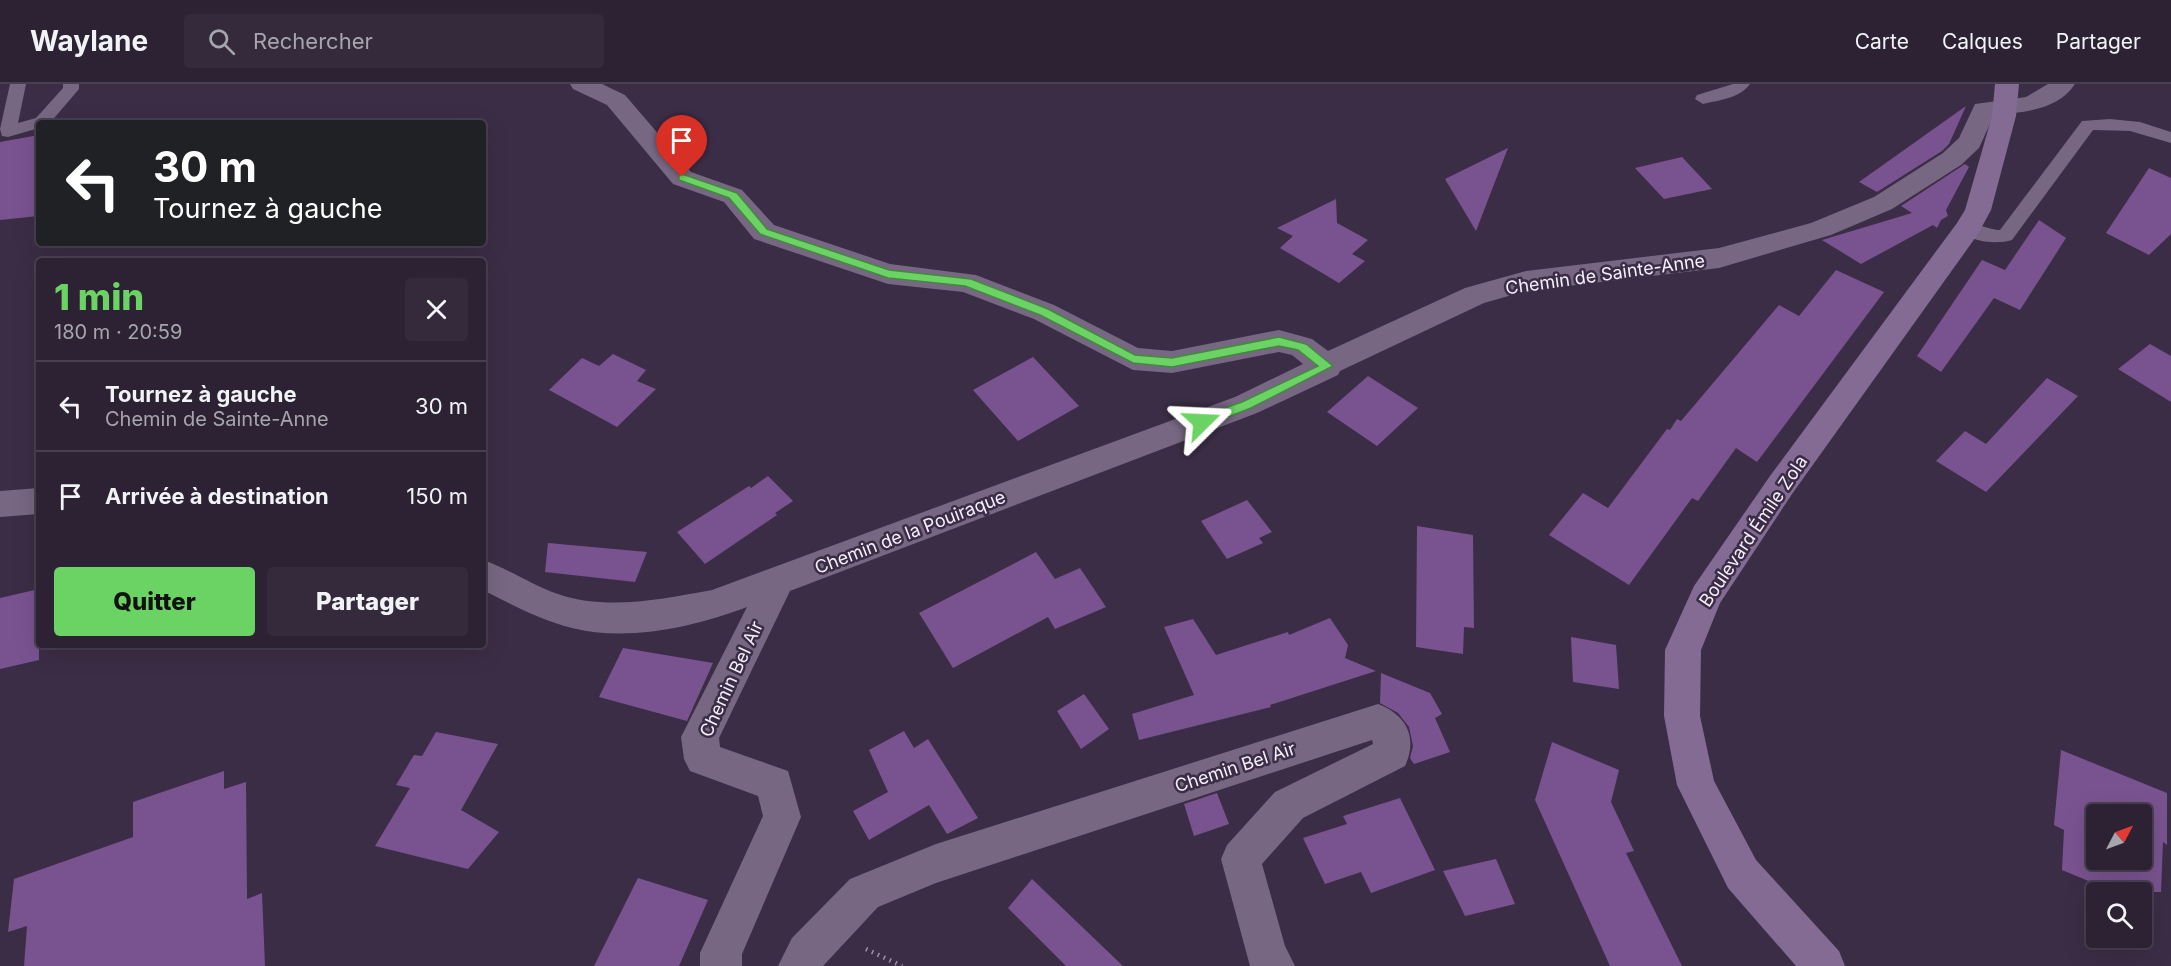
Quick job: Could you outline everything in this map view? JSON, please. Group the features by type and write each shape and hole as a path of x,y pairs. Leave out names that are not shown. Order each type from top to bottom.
{"main road":[{"name":"Boulevard Émile Zola","path":"1824,966 1742,874 1696,785 1682,716 1683,650 1706,596 1782,485 1968,228 1978,210 2004,116 2005,95"}],"street":[{"path":"582,84 616,99 682,177 733,196 764,231 888,274 966,282 1044,312 1133,359 1172,362 1279,341 1302,347 1327,366"},
{"path":"2005,95 2026,106 2048,99 2063,84"},
{"name":"Chemin de Sainte-Anne","path":"1327,366 1382,337 1475,295 1526,281 1719,258 1821,229 1883,203 1952,159 1970,142 1984,109 2005,95"},
{"name":"Chemin de la Pouiraque","path":"486,575 554,608 606,618 659,615 713,605 1246,405 1327,366"},
{"path":"0,504 36,501"},
{"name":"Chemin Bel Air","path":"721,966 721,953 782,817 775,784 703,759 700,737 777,582"},
{"name":"Chemin Bel Air","path":"799,966 807,953 864,893 936,864 1378,721 1392,734 1392,754 1289,805 1241,859 1267,956 1274,966"}],"lane":[{"path":"18,84 8,132 36,124"},
{"path":"44,120 71,89 71,84"},
{"path":"1702,99 1736,90 1742,84"},
{"path":"1968,228 1989,236 2005,236 2088,125 2114,122 2171,138"}],"building":[{"path":"1966,106 1949,144 1942,151 1877,192 1859,182"},
{"path":"36,136 36,216 0,220 0,142"},
{"path":"1508,148 1476,231 1445,179"},
{"path":"1682,157 1712,189 1664,199 1635,168"},
{"path":"1965,164 1969,167 1946,210 1948,216 1941,220 1937,228 1933,225 1861,264 1822,240 1912,213 1901,206"},
{"path":"2149,168 2171,178 2171,234 2149,255 2106,233"},
{"path":"1336,199 1337,223 1368,240 1352,254 1365,261 1339,283 1280,248 1293,236 1277,228"},
{"path":"2039,220 2066,238 2020,310 1994,298 1941,372 1917,356 1982,260 2005,270"},
{"path":"1836,270 1884,292 1757,462 1736,448 1698,501 1692,498 1629,585 1549,535 1583,493 1608,508 1667,429 1670,430 1677,419 1681,421 1779,305 1799,316"},
{"path":"2150,344 2171,356 2171,402 2118,369"},
{"path":"613,354 646,370 637,381 656,389 617,427 549,390 582,358 599,366"},
{"path":"1033,357 1079,406 1018,441 973,390"},
{"path":"1368,376 1418,408 1377,446 1327,412"},
{"path":"2047,378 2078,396 1986,492 1936,461 1965,431 1986,444"},
{"path":"768,476 793,501 775,513 777,515 705,564 677,532"},
{"path":"1247,500 1272,532 1259,538 1263,543 1227,559 1201,521"},
{"path":"1417,526 1473,535 1474,628 1464,627 1463,654 1416,647"},
{"path":"548,543 647,552 635,582 545,572"},
{"path":"1036,552 1055,579 1080,568 1106,607 1055,629 1048,617 953,668 919,613"},
{"path":"36,590 36,648 39,648 39,660 0,669 0,598"},
{"path":"1330,618 1348,645 1345,658 1376,671 1270,705 1271,707 1139,740 1132,714 1194,695 1164,627 1193,619 1216,655 1288,632 1289,635"},
{"path":"1571,637 1616,645 1619,689 1573,682"},
{"path":"623,648 713,663 687,721 599,697"},
{"path":"1381,673 1430,693 1442,714 1435,718 1450,752 1414,764 1410,758 1413,746 1409,727 1398,713 1380,703"},
{"path":"1084,694 1109,729 1081,749 1057,711"},
{"path":"904,731 914,748 928,739 978,818 947,834 929,805 869,840 853,811 888,792 869,750"},
{"path":"436,732 498,744 461,810 499,832 468,869 375,846 410,788 396,785 414,755 422,756"},
{"path":"1552,742 1619,770 1611,802 1634,851 1626,853 1682,966 1610,966 1535,800"},
{"path":"2061,750 2167,793 2167,845 2163,842 2161,892 2152,892 2152,882 2091,882 2062,870 2064,830 2054,825"},
{"path":"224,771 224,789 246,782 247,899 262,893 265,966 24,966 27,926 8,932 14,879 133,837 133,802"},
{"path":"1217,793 1229,824 1194,836 1184,804"},
{"path":"1400,798 1435,870 1371,893 1361,872 1325,884 1303,838 1347,824 1343,816"},
{"path":"1496,859 1515,904 1465,916 1443,871"},
{"path":"638,878 708,900 679,966 594,966"},
{"path":"1032,879 1123,966 1066,966 1008,908"}],"route":[{"path":"682,177 733,196 764,231 888,274 966,282 1044,312 1133,359 1172,362 1279,341 1302,347 1327,366 1246,405 1202,422"}]}
